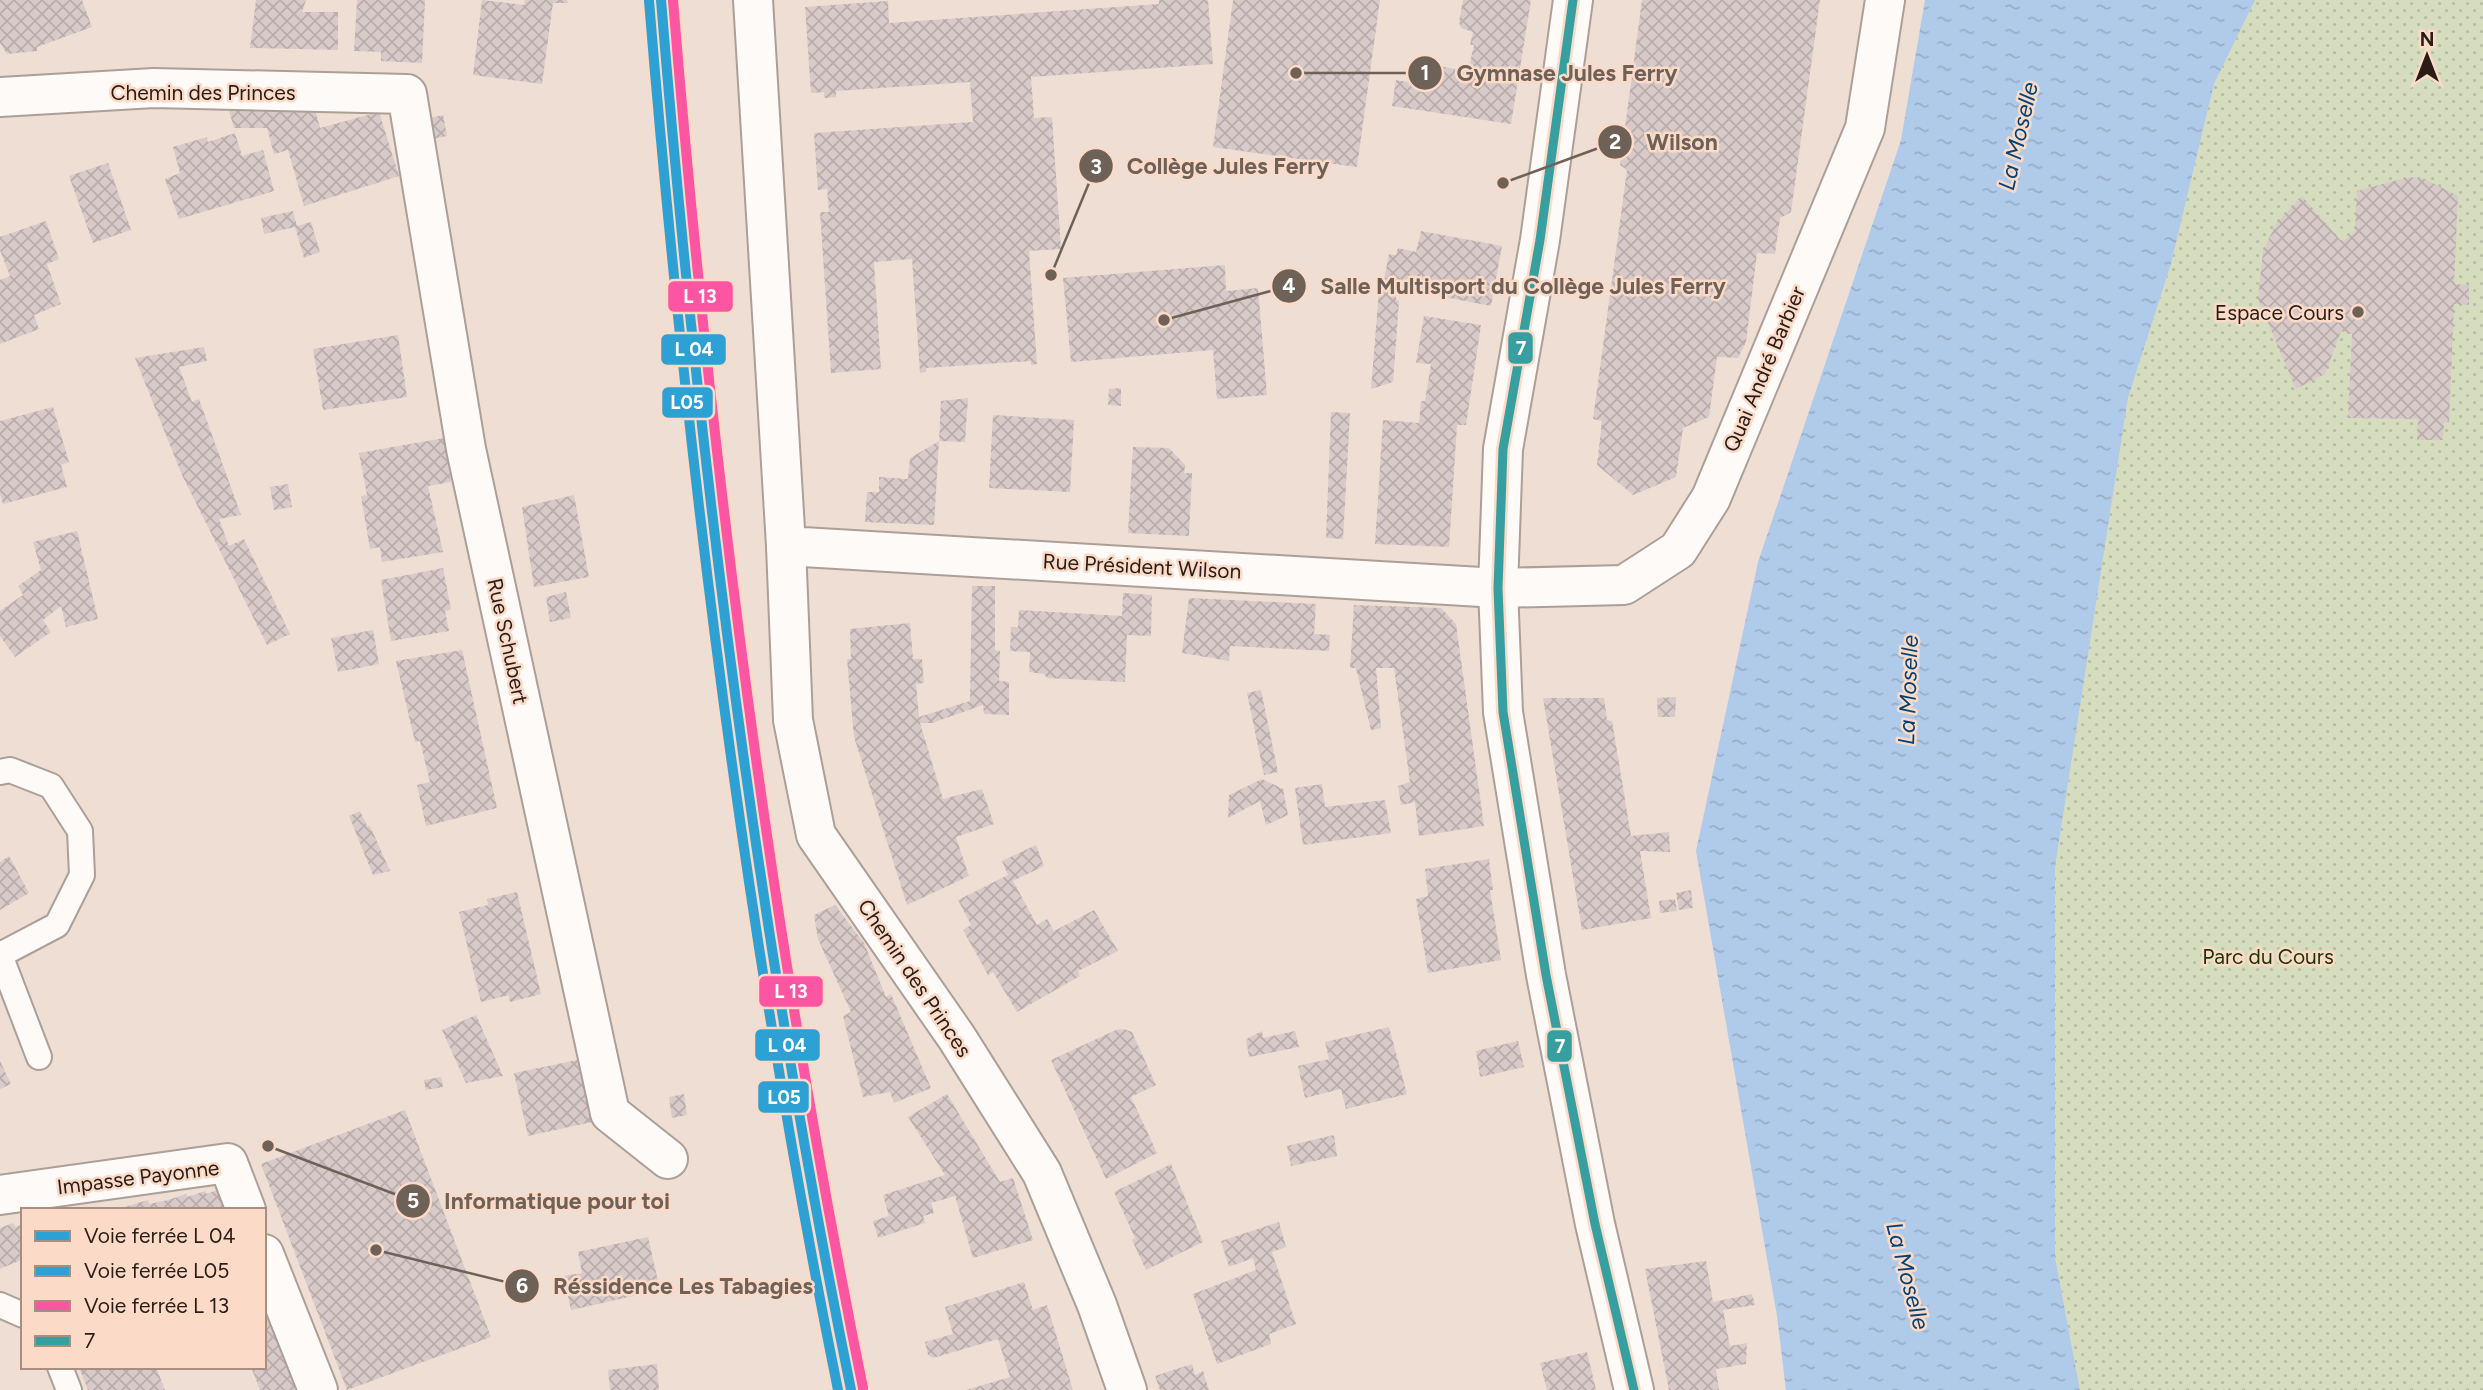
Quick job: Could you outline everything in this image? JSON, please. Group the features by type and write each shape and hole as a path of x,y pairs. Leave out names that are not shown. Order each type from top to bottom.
{"street":[{"name":"Chemin des Princes","path":"753,0 786,546 793,720 816,835 957,1038 1042,1173 1097,1305 1127,1390"},
{"path":"1573,0 1539,240 1503,449 1498,588 1503,712 1546,975 1595,1224 1634,1390"},
{"name":"Quai André Barbier","path":"1498,588 1624,585 1678,550 1711,498 1865,128 1885,0"},
{"name":"Chemin des Princes","path":"0,97 154,88 407,94"},
{"name":"Rue Schubert","path":"407,94 466,449 610,1113 668,1159"},
{"name":"Rue Président Wilson","path":"786,546 1498,588"},
{"name":"Impasse Payonne","path":"0,1195 228,1163 246,1208"},
{"path":"266,1259 318,1390"}],"lane":[{"path":"0,772 10,770 51,786 80,831 82,875 57,925 0,955 38,1057"},
{"path":"0,1305 21,1314"},
{"path":"61,1369 69,1390"}],"green space":[{"name":"Parc du Cours","path":"2255,0 2483,0 2483,1390 2080,1390 2055,1257 2055,867 2128,398 2171,264 2214,84"}],"water":[{"name":"La Moselle","path":"1925,0 2255,0 2214,84 2171,264 2128,398 2055,867 2055,1257 2080,1390 1786,1390 1777,1316 1696,851 1758,562 1901,140"}],"building":[{"path":"0,0 82,0 92,27 37,47 37,51 7,54 0,43"},
{"path":"256,0 306,0 302,12 338,12 338,50 250,48"},
{"path":"357,0 425,0 422,63 381,61 381,52 354,51"},
{"path":"482,0 524,5 525,0 567,0 568,3 553,3 542,84 473,75"},
{"path":"1159,0 1208,0 1213,64 1031,77 1034,118 1052,117 1061,249 1029,251 1037,364 1031,365 1031,361 926,368 926,372 920,373 912,259 874,262 881,369 831,373 820,212 829,212 827,189 818,190 814,133 973,122 970,82 836,91 836,97 825,98 824,92 811,93 805,7 888,1 889,23 1159,4"},
{"path":"1233,0 1380,0 1357,167 1213,147"},
{"path":"1463,0 1531,0 1511,124 1392,106 1396,80 1413,83 1418,61 1468,72 1474,45 1470,45 1473,32 1461,28 1459,22"},
{"path":"1642,0 1820,0 1791,212 1780,218 1775,254 1757,253 1746,342 1738,358 1717,357 1709,417 1683,428 1676,477 1633,495 1597,465 1602,421 1593,419 1627,170 1620,165"},
{"path":"227,104 314,106 320,128 379,112 399,176 304,206 288,150 274,154 267,128 234,128"},
{"path":"443,115 447,136 433,139 429,118"},
{"path":"235,133 242,156 263,150 274,191 179,219 165,179 180,173 173,147 207,137 208,142"},
{"path":"108,163 131,230 93,243 69,176"},
{"name":"Espace Cours","path":"2409,177 2425,179 2458,196 2454,284 2469,285 2469,305 2454,304 2449,422 2444,422 2443,440 2417,440 2418,419 2348,418 2352,334 2341,331 2325,374 2296,389 2258,299 2263,251 2276,224 2302,196 2342,242 2355,232 2357,191"},
{"path":"293,211 297,226 311,222 320,252 304,258 295,227 264,234 261,218"},
{"path":"46,221 59,259 47,264 61,304 34,315 39,329 0,344 0,280 10,276 0,250 0,237"},
{"path":"1421,231 1502,246 1491,306 1383,285 1389,254 1396,255 1398,248 1416,252"},
{"path":"1225,265 1226,291 1258,288 1267,395 1217,399 1213,350 1071,362 1063,278"},
{"path":"1379,291 1396,293 1396,300 1399,301 1393,382 1371,389"},
{"path":"1424,316 1481,325 1466,425 1457,425 1449,547 1375,544 1383,420 1419,423 1421,401 1425,401 1431,364 1416,363"},
{"path":"398,335 407,397 323,410 313,349"},
{"path":"204,347 207,361 179,367 192,402 199,399 241,515 219,519 229,546 244,539 290,634 267,645 182,475 135,358"},
{"path":"1121,388 1121,406 1108,405 1109,389"},
{"path":"968,398 965,442 939,441 941,401"},
{"path":"53,407 69,462 61,465 67,487 3,504 0,494 0,421"},
{"path":"1331,412 1350,413 1343,539 1326,538"},
{"path":"993,415 1074,420 1070,492 989,488"},
{"path":"444,438 451,482 428,486 443,552 382,562 380,547 370,549 361,496 367,495 359,453"},
{"path":"939,441 934,525 865,522 867,492 879,492 879,477 908,479 910,458"},
{"path":"1133,447 1169,448 1185,465 1184,473 1192,473 1189,536 1128,533"},
{"path":"288,484 292,507 274,510 270,487"},
{"path":"574,495 589,577 534,587 522,507"},
{"path":"77,531 98,619 66,627 61,606 43,620 51,632 15,657 0,636 0,611 23,595 18,586 41,570 33,542"},
{"path":"443,568 451,610 445,611 449,631 391,641 381,580"},
{"path":"972,586 995,586 995,650 1000,651 999,681 1009,682 1009,715 984,714 983,705 932,723 920,723 943,799 982,789 994,824 956,837 969,876 907,905 854,737 847,659 851,659 850,629 910,623 913,659 922,659 924,683 916,684 919,717 970,701"},
{"path":"566,592 571,618 550,622 546,597"},
{"path":"1123,593 1152,595 1151,636 1127,635 1125,682 1047,678 1044,674 1029,672 1030,652 1010,651 1011,627 1018,627 1019,610 1122,616"},
{"path":"1189,598 1316,604 1314,634 1330,635 1329,651 1230,646 1229,661 1182,653"},
{"path":"1354,605 1441,608 1456,624 1484,826 1419,836 1415,802 1401,805 1398,786 1410,782 1394,668 1376,668 1381,728 1371,730 1356,668 1350,668"},
{"path":"373,630 379,664 338,672 331,638"},
{"path":"462,650 497,808 426,826 417,785 430,782 420,741 415,742 396,661"},
{"path":"1261,690 1278,772 1264,775 1247,693"},
{"path":"1676,697 1675,717 1658,717 1657,698"},
{"path":"1543,698 1604,698 1607,720 1612,721 1631,836 1669,832 1670,852 1640,851 1651,918 1582,930"},
{"path":"1262,779 1283,789 1288,815 1266,825 1260,801 1228,818 1229,795"},
{"path":"1322,784 1325,807 1385,800 1391,833 1303,845 1295,788"},
{"path":"360,811 367,826 370,826 390,871 373,875 349,816"},
{"path":"1036,845 1044,866 1013,881 1037,925 1047,919 1054,931 1094,910 1118,951 1078,971 1080,976 1017,1012 993,972 988,975 963,930 971,925 958,900 1008,875 1002,861"},
{"path":"9,856 29,893 0,910 0,862"},
{"path":"1489,859 1493,890 1490,890 1501,960 1428,973 1416,899 1428,896 1425,869"},
{"path":"1691,890 1693,908 1679,910 1676,893"},
{"path":"517,892 541,994 510,1002 509,995 481,1002 459,912 488,905 487,899"},
{"path":"1675,899 1677,911 1660,913 1659,901"},
{"path":"835,905 864,943 886,997 891,994 931,1088 894,1103 890,1092 863,1097 843,1016 851,1012 818,939 814,915"},
{"path":"476,1015 503,1076 466,1083 442,1030"},
{"path":"1389,1027 1407,1094 1346,1109 1341,1089 1305,1098 1298,1066 1329,1059 1325,1042"},
{"path":"1116,1030 1132,1032 1156,1085 1131,1097 1157,1153 1106,1179 1051,1060"},
{"path":"1262,1031 1263,1038 1295,1031 1299,1047 1249,1057 1246,1039"},
{"path":"1518,1041 1524,1067 1480,1077 1476,1051"},
{"path":"577,1060 592,1122 528,1136 514,1073"},
{"path":"0,1061 11,1084 0,1089"},
{"path":"441,1077 443,1087 426,1090 424,1080"},
{"path":"684,1094 687,1115 672,1118 669,1097"},
{"path":"947,1094 1000,1182 1013,1178 1033,1240 973,1258 955,1196 931,1203 934,1213 923,1216 925,1223 878,1238 873,1221 889,1216 883,1195 945,1175 908,1117"},
{"path":"405,1110 491,1337 347,1390 261,1164"},
{"path":"1334,1135 1337,1156 1291,1166 1287,1146"},
{"path":"1171,1164 1203,1242 1146,1270 1114,1192"},
{"path":"223,1188 230,1208 121,1208 148,1200 149,1204 186,1194 187,1197 205,1191 206,1194"},
{"path":"1279,1222 1286,1247 1272,1252 1296,1324 1269,1334 1271,1344 1217,1364 1193,1294 1256,1270 1253,1258 1229,1267 1221,1241"},
{"path":"13,1223 15,1227 21,1225 21,1260 0,1269 0,1228"},
{"path":"648,1237 660,1290 571,1310 563,1276 582,1273 578,1252"},
{"path":"1706,1261 1713,1302 1752,1294 1755,1305 1723,1310 1730,1346 1747,1343 1746,1364 1716,1369 1719,1390 1669,1390 1645,1269"},
{"path":"1024,1282 1033,1310 1047,1305 1073,1390 966,1390 1010,1377 998,1339 933,1358 928,1355 925,1342 953,1334 945,1307"},
{"path":"266,1302 300,1390 260,1390 252,1369 266,1369"},
{"path":"1587,1352 1596,1390 1547,1390 1540,1363"},
{"path":"657,1364 659,1390 610,1390 608,1370"},
{"path":"1192,1364 1195,1375 1203,1371 1209,1390 1160,1390 1155,1376"},
{"path":"80,1369 157,1369 165,1390 88,1390"}],"transit line":[{"path":"661,0 694,349 735,698 787,1045 851,1390"},
{"path":"673,0 706,349 747,697 799,1043 863,1388"},
{"name":"7","path":"1573,0 1540,240 1503,449 1498,588 1503,712 1546,975 1595,1224 1634,1390"}],"rail line":[{"name":"L05","path":"649,1 681,350 723,698 775,1045 838,1390"}],"place":[{"name":"Gymnase Jules Ferry","path":"1296,73"},
{"name":"Wilson","path":"1503,183"},
{"name":"Collège Jules Ferry","path":"1051,275"},
{"name":"Espace Cours","path":"2358,312"},
{"name":"Salle Multisport du Collège Jules Ferry","path":"1164,320"},
{"name":"Informatique pour toi","path":"268,1146"},
{"name":"Réssidence Les Tabagies","path":"376,1250"}]}
